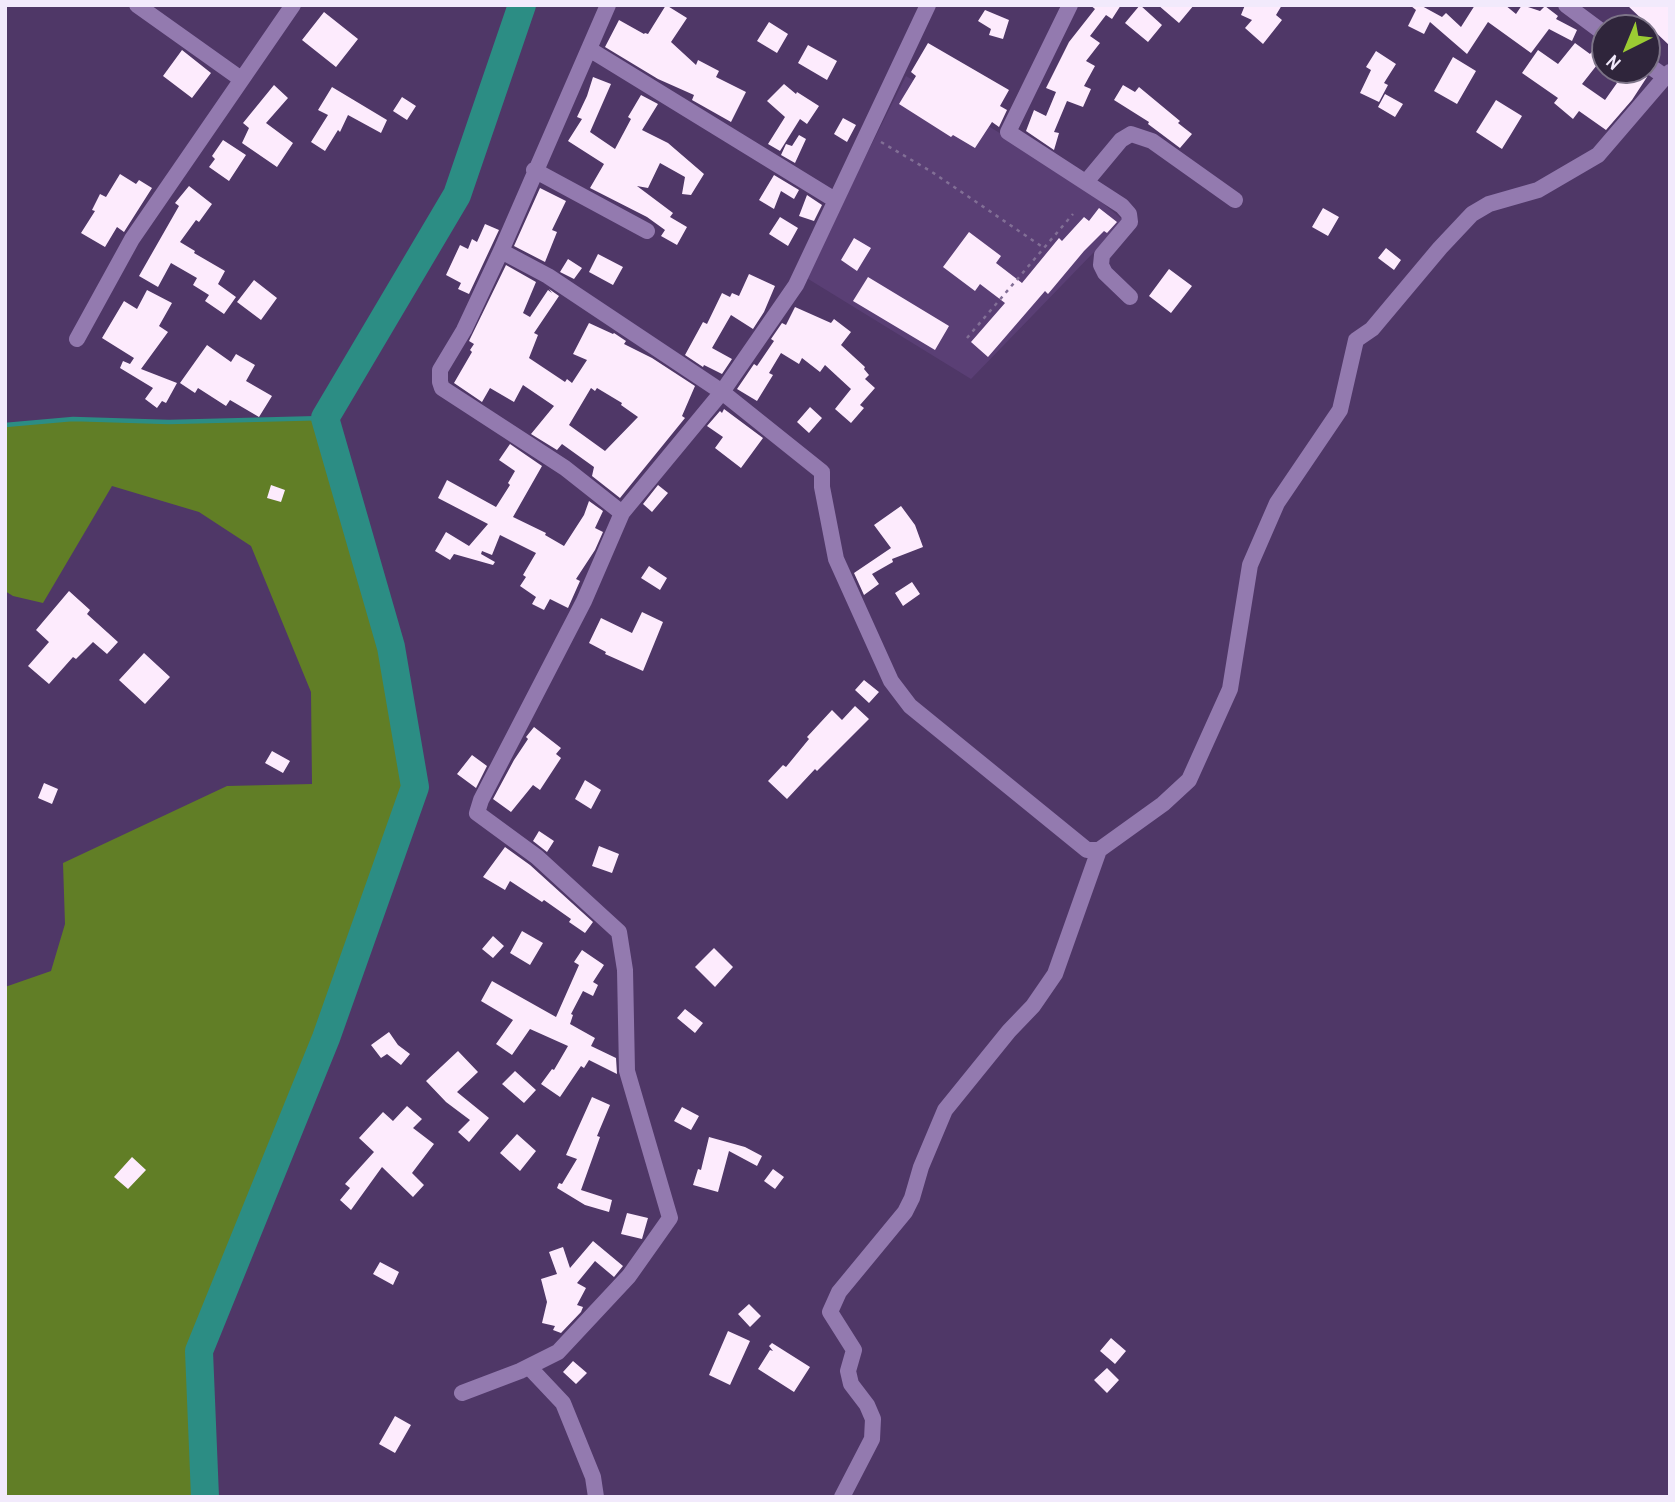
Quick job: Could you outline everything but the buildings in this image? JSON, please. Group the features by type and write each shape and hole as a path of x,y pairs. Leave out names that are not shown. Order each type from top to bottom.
{"street":[{"path":"137,5 241,79"},
{"path":"77,339 132,239 293,5"},
{"path":"608,5 501,251 464,330 440,370 442,388 565,468 622,513"},
{"path":"462,1393 529,1367 558,1352 629,1276 670,1218 627,1071 625,970 619,932 537,857 477,813 481,800 583,601 622,513 722,392 796,285 928,5"},
{"path":"1070,5 1008,132 1122,206 1129,214 1130,222 1102,255 1101,265 1105,273 1130,297"},
{"path":"1566,5 1591,24"},
{"path":"589,49 835,200"},
{"path":"501,251 548,276 722,392 822,472 822,486 836,559 891,681 910,706 1087,850 1098,850 1163,804 1189,780 1230,689 1250,565 1277,503 1340,410 1356,340 1372,328 1472,214 1489,204 1538,190 1598,155 1668,75"},
{"path":"1086,182 1121,140 1131,134 1152,141 1234,200"},
{"path":"534,170 647,231"},
{"path":"842,1497 872,1439 873,1419 867,1405 850,1384 848,1371 854,1349 830,1312 839,1292 905,1212 945,1110 1009,1031 1033,1006 1055,975 1098,850"},
{"path":"529,1367 563,1403 593,1477 596,1497"}],"path":[{"path":"866,133 932,172 1044,248"},
{"path":"967,338 1073,214"}],"shaded area":[{"path":"906,76 1026,149 1099,200 1124,221 971,379 805,277"}],"green space":[{"path":"325,418 391,647 415,787 199,1351 205,1497 5,1497 5,987 51,971 65,924 63,863 227,786 312,784 311,692 251,546 199,512 112,486 43,603 13,596 5,591 5,425 73,419 169,422"}],"waterway":[{"path":"205,1497 199,1351 326,1038 415,787 391,647 325,418 457,195 522,5"},
{"path":"5,425 73,419 169,422 325,418"}]}
